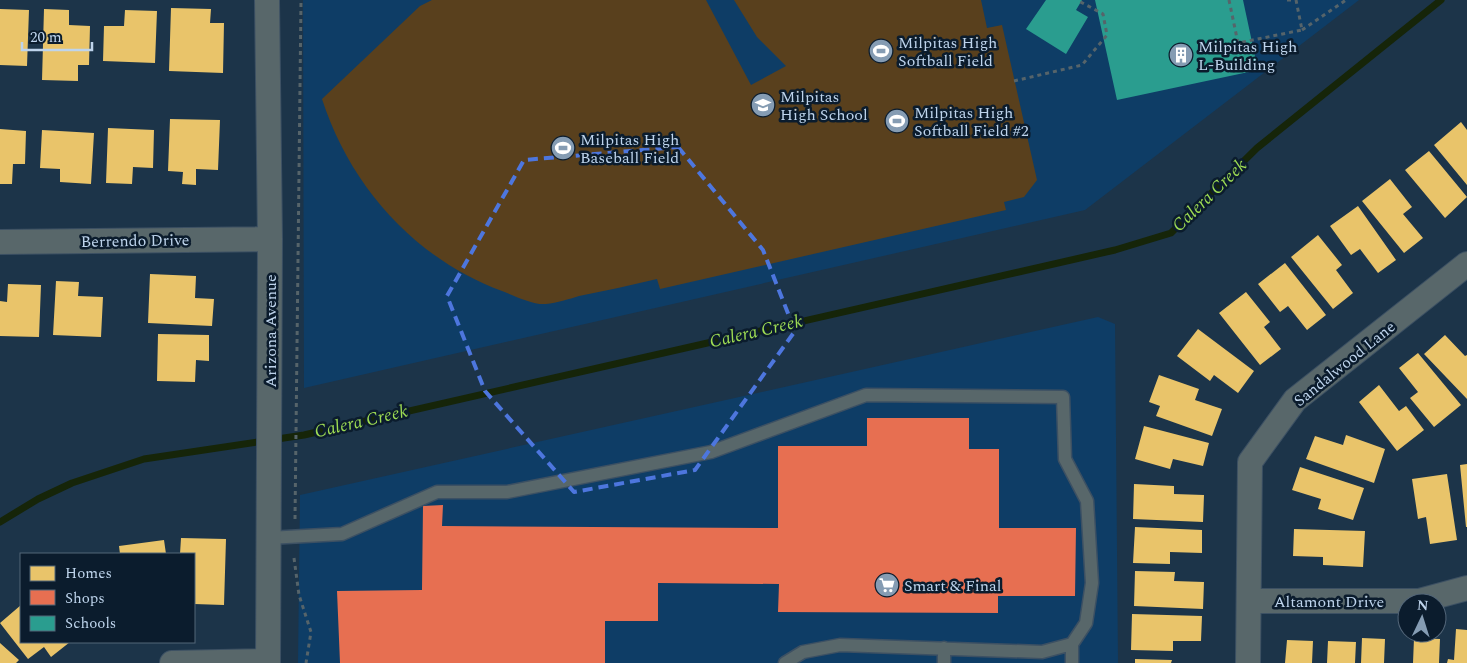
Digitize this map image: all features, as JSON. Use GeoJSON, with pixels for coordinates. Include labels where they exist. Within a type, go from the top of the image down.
{"type":"FeatureCollection","features":[{"type":"Feature","properties":{"kind":"street","name":"Arizona Avenue"},"geometry":{"type":"LineString","coordinates":[[267,0],[270,239],[268,662]]}},
{"type":"Feature","properties":{"kind":"street","name":"Berrendo Drive"},"geometry":{"type":"LineString","coordinates":[[0,242],[270,239]]}},
{"type":"Feature","properties":{"kind":"street","name":"Sandalwood Lane"},"geometry":{"type":"LineString","coordinates":[[1248,663],[1250,462],[1295,400],[1467,264]]}},
{"type":"Feature","properties":{"kind":"street","name":"Altamont Drive"},"geometry":{"type":"LineString","coordinates":[[1249,601],[1419,601],[1467,588]]}},
{"type":"Feature","properties":{"kind":"street"},"geometry":{"type":"LineString","coordinates":[[172,663],[268,662]]}},
{"type":"Feature","properties":{"kind":"lane"},"geometry":{"type":"LineString","coordinates":[[268,538],[342,534],[437,492],[508,492],[711,452],[866,395],[1063,398],[1065,459],[1087,500],[1092,583],[1086,623],[1072,644],[1072,663]]}},
{"type":"Feature","properties":{"kind":"lane"},"geometry":{"type":"LineString","coordinates":[[786,663],[804,652],[840,645],[1042,652],[1072,644]]}},
{"type":"Feature","properties":{"kind":"lane"},"geometry":{"type":"LineString","coordinates":[[944,648],[944,663]]}},
{"type":"Feature","properties":{"kind":"path"},"geometry":{"type":"LineString","coordinates":[[301,0],[294,559],[299,595],[311,632],[306,663]]}},
{"type":"Feature","properties":{"kind":"path"},"geometry":{"type":"LineString","coordinates":[[1014,81],[1082,65],[1108,35],[1103,14],[1077,0]]}},
{"type":"Feature","properties":{"kind":"path"},"geometry":{"type":"LineString","coordinates":[[1229,0],[1238,42],[1302,30],[1346,0]]}},
{"type":"Feature","properties":{"kind":"path"},"geometry":{"type":"LineString","coordinates":[[1287,0],[1296,0],[1302,30]]}},
{"type":"Feature","properties":{"kind":"highlighted area"},"geometry":{"type":"Polygon","coordinates":[[[678,147],[763,250],[795,331],[695,470],[574,492],[485,391],[447,296],[524,160],[678,147]]]}},
{"type":"Feature","properties":{"kind":"shaded area","name":"Milpitas High School"},"geometry":{"type":"Polygon","coordinates":[[[303,0],[1359,0],[1085,210],[304,388],[303,0]]]}},
{"type":"Feature","properties":{"kind":"shaded area","name":"Milpitas High Baseball Field"},"geometry":{"type":"Polygon","coordinates":[[[432,0],[706,0],[751,85],[786,66],[757,37],[734,0],[981,0],[987,28],[1002,25],[1037,180],[1024,197],[1004,202],[1006,210],[660,289],[657,279],[554,303],[541,304],[530,302],[470,277],[441,260],[414,239],[390,216],[368,190],[350,161],[334,131],[322,99],[420,6],[432,0]]]}},
{"type":"Feature","properties":{"kind":"shaded area"},"geometry":{"type":"Polygon","coordinates":[[[1098,317],[1115,324],[1118,663],[298,663],[300,495],[1098,317]]]}},
{"type":"Feature","properties":{"kind":"building: Homes"},"geometry":{"type":"Polygon","coordinates":[[[171,8],[211,9],[210,23],[224,23],[223,73],[169,71],[171,8]]]}},
{"type":"Feature","properties":{"kind":"building: Homes"},"geometry":{"type":"Polygon","coordinates":[[[0,9],[29,10],[27,66],[0,65],[0,9]]]}},
{"type":"Feature","properties":{"kind":"building: Homes"},"geometry":{"type":"Polygon","coordinates":[[[44,9],[69,10],[69,25],[90,26],[89,65],[78,65],[78,81],[42,80],[44,9]]]}},
{"type":"Feature","properties":{"kind":"building: Homes"},"geometry":{"type":"Polygon","coordinates":[[[125,10],[157,11],[155,63],[103,61],[104,26],[124,26],[125,10]]]}},
{"type":"Feature","properties":{"kind":"building: Homes"},"geometry":{"type":"Polygon","coordinates":[[[170,119],[220,120],[218,170],[196,169],[196,185],[182,184],[183,172],[168,171],[170,119]]]}},
{"type":"Feature","properties":{"kind":"building: Homes"},"geometry":{"type":"Polygon","coordinates":[[[1461,122],[1467,130],[1467,185],[1434,145],[1461,122]]]}},
{"type":"Feature","properties":{"kind":"building: Homes"},"geometry":{"type":"Polygon","coordinates":[[[108,128],[154,130],[153,168],[133,167],[132,184],[106,183],[108,128]]]}},
{"type":"Feature","properties":{"kind":"building: Homes"},"geometry":{"type":"Polygon","coordinates":[[[0,129],[26,131],[25,164],[13,164],[12,184],[0,184],[0,129]]]}},
{"type":"Feature","properties":{"kind":"building: Homes"},"geometry":{"type":"Polygon","coordinates":[[[42,130],[94,133],[91,184],[60,182],[60,169],[40,168],[42,130]]]}},
{"type":"Feature","properties":{"kind":"building: Homes"},"geometry":{"type":"Polygon","coordinates":[[[1429,151],[1467,197],[1445,218],[1405,170],[1429,151]]]}},
{"type":"Feature","properties":{"kind":"building: Homes"},"geometry":{"type":"Polygon","coordinates":[[[1390,179],[1412,207],[1403,214],[1423,238],[1404,253],[1362,201],[1390,179]]]}},
{"type":"Feature","properties":{"kind":"building: Homes"},"geometry":{"type":"Polygon","coordinates":[[[1358,206],[1396,260],[1378,273],[1360,249],[1351,255],[1330,226],[1358,206]]]}},
{"type":"Feature","properties":{"kind":"building: Homes"},"geometry":{"type":"Polygon","coordinates":[[[1318,235],[1342,265],[1336,270],[1353,293],[1333,309],[1291,257],[1318,235]]]}},
{"type":"Feature","properties":{"kind":"building: Homes"},"geometry":{"type":"Polygon","coordinates":[[[1285,263],[1326,315],[1307,330],[1288,306],[1280,312],[1258,284],[1285,263]]]}},
{"type":"Feature","properties":{"kind":"building: Homes"},"geometry":{"type":"Polygon","coordinates":[[[150,274],[196,276],[195,298],[214,299],[212,326],[148,323],[150,274]]]}},
{"type":"Feature","properties":{"kind":"building: Homes"},"geometry":{"type":"Polygon","coordinates":[[[56,281],[79,282],[78,296],[103,297],[101,337],[53,335],[56,281]]]}},
{"type":"Feature","properties":{"kind":"building: Homes"},"geometry":{"type":"Polygon","coordinates":[[[8,284],[41,285],[39,337],[0,336],[0,301],[7,302],[8,284]]]}},
{"type":"Feature","properties":{"kind":"building: Homes"},"geometry":{"type":"Polygon","coordinates":[[[1246,292],[1270,322],[1264,327],[1281,349],[1260,365],[1219,313],[1246,292]]]}},
{"type":"Feature","properties":{"kind":"building: Homes"},"geometry":{"type":"Polygon","coordinates":[[[1198,329],[1254,371],[1238,393],[1214,375],[1210,381],[1177,356],[1198,329]]]}},
{"type":"Feature","properties":{"kind":"building: Homes"},"geometry":{"type":"Polygon","coordinates":[[[158,334],[209,335],[209,361],[196,360],[195,382],[157,381],[158,334]]]}},
{"type":"Feature","properties":{"kind":"building: Homes"},"geometry":{"type":"Polygon","coordinates":[[[1445,335],[1465,356],[1467,355],[1467,399],[1424,354],[1445,335]]]}},
{"type":"Feature","properties":{"kind":"building: Homes"},"geometry":{"type":"Polygon","coordinates":[[[1418,353],[1461,405],[1434,427],[1410,398],[1418,392],[1399,368],[1418,353]]]}},
{"type":"Feature","properties":{"kind":"building: Homes"},"geometry":{"type":"Polygon","coordinates":[[[1159,375],[1199,389],[1195,400],[1222,409],[1212,436],[1156,416],[1160,406],[1149,402],[1159,375]]]}},
{"type":"Feature","properties":{"kind":"building: Homes"},"geometry":{"type":"Polygon","coordinates":[[[1379,385],[1399,411],[1406,406],[1424,430],[1397,451],[1359,402],[1379,385]]]}},
{"type":"Feature","properties":{"kind":"building: Homes"},"geometry":{"type":"Polygon","coordinates":[[[1144,426],[1209,443],[1203,466],[1173,459],[1170,469],[1135,459],[1144,426]]]}},
{"type":"Feature","properties":{"kind":"building: Homes"},"geometry":{"type":"Polygon","coordinates":[[[1346,435],[1385,449],[1374,483],[1306,459],[1315,436],[1343,445],[1346,435]]]}},
{"type":"Feature","properties":{"kind":"building: Homes"},"geometry":{"type":"Polygon","coordinates":[[[1467,464],[1467,527],[1466,527],[1460,465],[1467,464]]]}},
{"type":"Feature","properties":{"kind":"building: Homes"},"geometry":{"type":"Polygon","coordinates":[[[1300,467],[1364,488],[1353,520],[1318,509],[1321,499],[1292,490],[1300,467]]]}},
{"type":"Feature","properties":{"kind":"building: Homes"},"geometry":{"type":"Polygon","coordinates":[[[1447,474],[1457,540],[1430,544],[1426,517],[1418,519],[1412,479],[1447,474]]]}},
{"type":"Feature","properties":{"kind":"building: Homes"},"geometry":{"type":"Polygon","coordinates":[[[1134,484],[1174,486],[1174,494],[1204,495],[1203,522],[1133,519],[1134,484]]]}},
{"type":"Feature","properties":{"kind":"building: Homes"},"geometry":{"type":"Polygon","coordinates":[[[1135,527],[1202,530],[1202,553],[1170,552],[1170,564],[1133,563],[1135,527]]]}},
{"type":"Feature","properties":{"kind":"building: Homes"},"geometry":{"type":"Polygon","coordinates":[[[1294,529],[1365,531],[1363,567],[1323,565],[1323,557],[1293,556],[1294,529]]]}},
{"type":"Feature","properties":{"kind":"building: Homes"},"geometry":{"type":"Polygon","coordinates":[[[181,538],[226,539],[224,605],[195,604],[195,553],[180,553],[181,538]]]}},
{"type":"Feature","properties":{"kind":"building: Homes"},"geometry":{"type":"Polygon","coordinates":[[[164,540],[166,553],[120,553],[119,546],[164,540]]]}},
{"type":"Feature","properties":{"kind":"building: Homes"},"geometry":{"type":"Polygon","coordinates":[[[1135,571],[1175,572],[1174,581],[1204,582],[1203,609],[1134,606],[1135,571]]]}},
{"type":"Feature","properties":{"kind":"building: Homes"},"geometry":{"type":"Polygon","coordinates":[[[20,606],[20,643],[69,643],[51,657],[44,647],[28,659],[0,623],[20,606]]]}},
{"type":"Feature","properties":{"kind":"building: Homes"},"geometry":{"type":"Polygon","coordinates":[[[1132,614],[1202,616],[1201,641],[1173,641],[1173,651],[1131,650],[1132,614]]]}},
{"type":"Feature","properties":{"kind":"building: Homes"},"geometry":{"type":"Polygon","coordinates":[[[1456,629],[1467,630],[1467,663],[1447,663],[1448,659],[1454,660],[1456,629]]]}},
{"type":"Feature","properties":{"kind":"building: Homes"},"geometry":{"type":"Polygon","coordinates":[[[1362,638],[1385,639],[1384,663],[1361,663],[1362,638]]]}},
{"type":"Feature","properties":{"kind":"building: Homes"},"geometry":{"type":"Polygon","coordinates":[[[1287,640],[1313,641],[1312,663],[1285,663],[1287,640]]]}},
{"type":"Feature","properties":{"kind":"building: Homes"},"geometry":{"type":"Polygon","coordinates":[[[1328,641],[1356,642],[1355,663],[1327,663],[1328,641]]]}},
{"type":"Feature","properties":{"kind":"building: Homes"},"geometry":{"type":"Polygon","coordinates":[[[0,643],[19,660],[16,663],[0,663],[0,643]]]}},
{"type":"Feature","properties":{"kind":"building: Homes"},"geometry":{"type":"Polygon","coordinates":[[[1414,643],[1440,643],[1439,663],[1413,663],[1414,643]]]}},
{"type":"Feature","properties":{"kind":"building: Homes"},"geometry":{"type":"Polygon","coordinates":[[[1135,659],[1172,660],[1171,663],[1135,663],[1135,659]]]}},
{"type":"Feature","properties":{"kind":"building: Shops"},"geometry":{"type":"Polygon","coordinates":[[[867,418],[969,418],[969,449],[999,449],[999,528],[1076,528],[1075,596],[998,596],[998,613],[778,612],[779,584],[658,583],[658,621],[605,621],[605,663],[340,663],[337,591],[422,590],[423,506],[443,505],[442,526],[778,528],[778,446],[867,446],[867,418]]]}},
{"type":"Feature","properties":{"kind":"building: Schools"},"geometry":{"type":"Polygon","coordinates":[[[1046,0],[1082,0],[1076,10],[1088,17],[1066,54],[1026,29],[1046,0]]]}},
{"type":"Feature","properties":{"kind":"building: Schools","name":"Milpitas High L-Building"},"geometry":{"type":"Polygon","coordinates":[[[1095,0],[1243,0],[1258,70],[1117,100],[1095,0]]]}},
{"type":"Feature","properties":{"kind":"waterway","name":"Calera Creek"},"geometry":{"type":"LineString","coordinates":[[0,522],[38,499],[72,483],[144,459],[304,435],[1115,250],[1171,233],[1257,148],[1441,0]]}},
{"type":"Feature","properties":{"kind":"place","name":"Milpitas High Softball Field"},"geometry":{"type":"Point","coordinates":[881,51]}},
{"type":"Feature","properties":{"kind":"place","name":"Milpitas High L-Building"},"geometry":{"type":"Point","coordinates":[1181,55]}},
{"type":"Feature","properties":{"kind":"place","name":"Milpitas High School"},"geometry":{"type":"Point","coordinates":[763,105]}},
{"type":"Feature","properties":{"kind":"place","name":"Milpitas High Softball Field #2"},"geometry":{"type":"Point","coordinates":[897,121]}},
{"type":"Feature","properties":{"kind":"place","name":"Milpitas High Baseball Field"},"geometry":{"type":"Point","coordinates":[563,148]}},
{"type":"Feature","properties":{"kind":"place","name":"Smart & Final"},"geometry":{"type":"Point","coordinates":[887,585]}}]}
